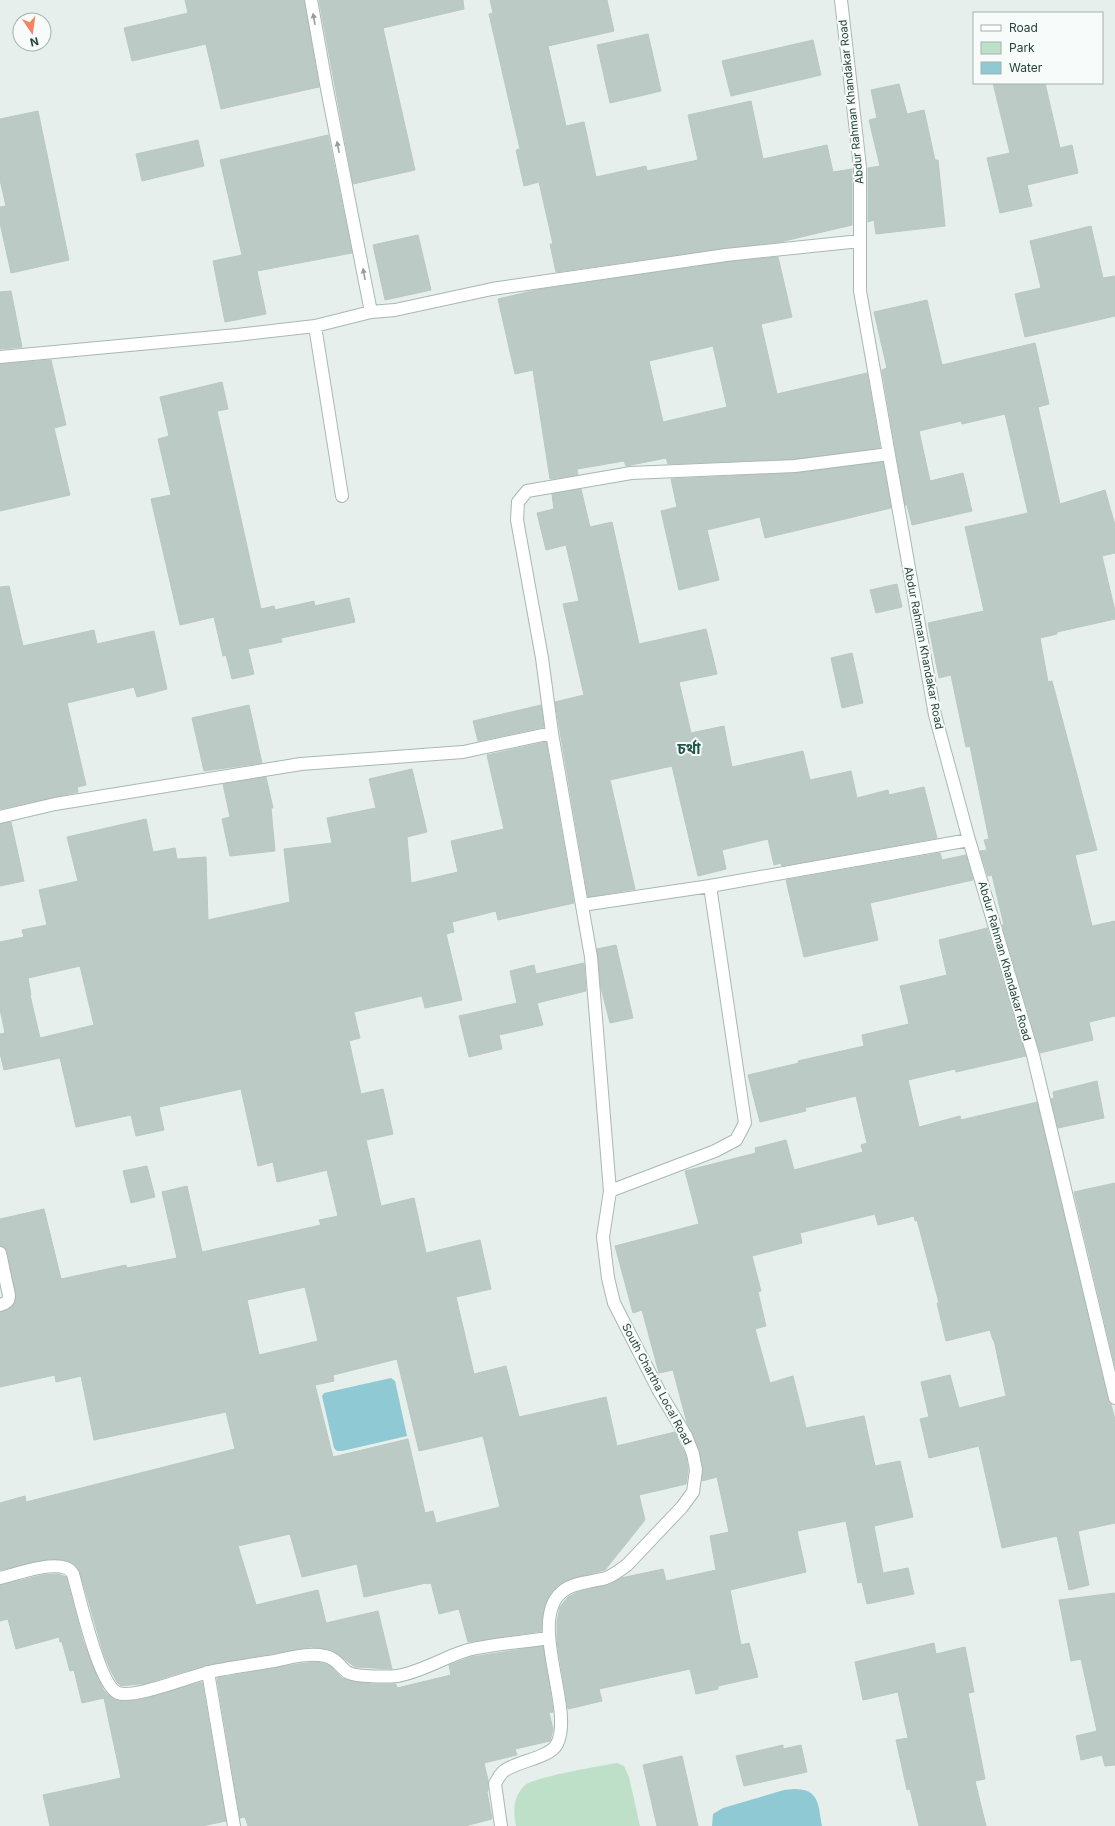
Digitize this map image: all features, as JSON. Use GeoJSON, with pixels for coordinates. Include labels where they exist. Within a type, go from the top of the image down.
{"type":"FeatureCollection","features":[{"type":"Feature","properties":{"kind":"street"},"geometry":{"type":"LineString","coordinates":[[311,0],[371,312]]}},
{"type":"Feature","properties":{"kind":"street","name":"Abdur Rahman Khandakar Road"},"geometry":{"type":"LineString","coordinates":[[841,0],[860,167],[860,291],[935,715],[969,840],[1033,1055],[1115,1398]]}},
{"type":"Feature","properties":{"kind":"street"},"geometry":{"type":"LineString","coordinates":[[0,357],[237,335],[315,326],[371,312],[395,310],[492,289],[726,255],[860,241]]}},
{"type":"Feature","properties":{"kind":"street"},"geometry":{"type":"LineString","coordinates":[[315,326],[342,496]]}},
{"type":"Feature","properties":{"kind":"street","name":"South Chartha Local Road"},"geometry":{"type":"LineString","coordinates":[[501,1826],[495,1784],[503,1772],[522,1762],[552,1751],[557,1743],[562,1728],[549,1638],[551,1606],[562,1591],[572,1586],[606,1578],[618,1573],[627,1565],[682,1507],[693,1492],[696,1470],[693,1454],[686,1436],[659,1391],[614,1303],[605,1260],[603,1238],[610,1191],[591,958],[552,732],[542,658],[517,520],[518,502],[527,491],[631,473],[795,466],[889,454]]}},
{"type":"Feature","properties":{"kind":"street"},"geometry":{"type":"LineString","coordinates":[[0,817],[55,804],[301,764],[463,752],[552,732]]}},
{"type":"Feature","properties":{"kind":"street"},"geometry":{"type":"LineString","coordinates":[[582,905],[710,886],[969,840]]}},
{"type":"Feature","properties":{"kind":"street"},"geometry":{"type":"LineString","coordinates":[[610,1191],[715,1151],[736,1140],[745,1123],[710,886]]}},
{"type":"Feature","properties":{"kind":"street"},"geometry":{"type":"LineString","coordinates":[[0,1253],[9,1295],[9,1300],[0,1305]]}},
{"type":"Feature","properties":{"kind":"street"},"geometry":{"type":"LineString","coordinates":[[0,1578],[41,1568],[59,1566],[68,1568],[73,1574],[89,1634],[106,1680],[111,1688],[119,1693],[130,1694],[179,1682],[208,1672],[295,1657],[318,1655],[326,1656],[340,1663],[349,1673],[370,1676],[398,1676],[436,1664],[468,1650],[549,1638]]}},
{"type":"Feature","properties":{"kind":"street"},"geometry":{"type":"LineString","coordinates":[[208,1672],[234,1826]]}},
{"type":"Feature","properties":{"kind":"green space"},"geometry":{"type":"Polygon","coordinates":[[[617,1763],[624,1766],[629,1777],[640,1826],[516,1826],[514,1815],[516,1800],[524,1786],[540,1779],[617,1763]]]}},
{"type":"Feature","properties":{"kind":"water"},"geometry":{"type":"Polygon","coordinates":[[[391,1378],[395,1381],[407,1436],[337,1451],[334,1448],[322,1396],[324,1393],[391,1378]]]}},
{"type":"Feature","properties":{"kind":"water"},"geometry":{"type":"Polygon","coordinates":[[[784,1790],[803,1790],[813,1795],[818,1805],[822,1826],[712,1826],[713,1814],[723,1808],[784,1790]]]}},
{"type":"Feature","properties":{"kind":"building"},"geometry":{"type":"Polygon","coordinates":[[[185,0],[304,0],[319,87],[221,109],[206,44],[132,61],[124,28],[188,13],[185,0]]]}},
{"type":"Feature","properties":{"kind":"building"},"geometry":{"type":"Polygon","coordinates":[[[319,0],[463,0],[464,9],[383,28],[415,170],[353,184],[319,0]]]}},
{"type":"Feature","properties":{"kind":"building"},"geometry":{"type":"Polygon","coordinates":[[[490,0],[607,0],[614,31],[548,46],[566,126],[584,122],[596,177],[646,166],[647,171],[698,160],[688,115],[751,101],[763,159],[827,145],[833,172],[852,169],[852,225],[780,242],[725,248],[556,272],[550,244],[553,244],[539,182],[524,186],[516,150],[520,149],[489,14],[493,13],[490,0]]]}},
{"type":"Feature","properties":{"kind":"building"},"geometry":{"type":"Polygon","coordinates":[[[648,34],[661,91],[610,103],[597,45],[648,34]]]}},
{"type":"Feature","properties":{"kind":"building"},"geometry":{"type":"Polygon","coordinates":[[[813,40],[821,75],[731,96],[722,61],[813,40]]]}},
{"type":"Feature","properties":{"kind":"building"},"geometry":{"type":"Polygon","coordinates":[[[899,84],[907,114],[924,110],[935,160],[938,160],[945,226],[876,234],[874,220],[868,222],[868,168],[880,166],[869,120],[877,118],[871,90],[899,84]]]}},
{"type":"Feature","properties":{"kind":"building"},"geometry":{"type":"Polygon","coordinates":[[[993,84],[1045,84],[1060,148],[1072,145],[1078,173],[1027,185],[1032,206],[1000,213],[987,158],[1010,153],[993,84]]]}},
{"type":"Feature","properties":{"kind":"building"},"geometry":{"type":"Polygon","coordinates":[[[38,111],[69,260],[11,273],[0,223],[0,207],[6,206],[0,180],[0,119],[38,111]]]}},
{"type":"Feature","properties":{"kind":"building"},"geometry":{"type":"Polygon","coordinates":[[[328,135],[352,253],[257,271],[266,314],[225,322],[213,261],[242,255],[220,160],[328,135]]]}},
{"type":"Feature","properties":{"kind":"building"},"geometry":{"type":"Polygon","coordinates":[[[198,140],[204,166],[142,181],[136,154],[198,140]]]}},
{"type":"Feature","properties":{"kind":"building"},"geometry":{"type":"Polygon","coordinates":[[[1091,226],[1103,278],[1115,276],[1115,316],[1025,337],[1015,294],[1041,288],[1030,241],[1091,226]]]}},
{"type":"Feature","properties":{"kind":"building"},"geometry":{"type":"Polygon","coordinates":[[[418,235],[431,290],[385,300],[373,245],[418,235]]]}},
{"type":"Feature","properties":{"kind":"building"},"geometry":{"type":"Polygon","coordinates":[[[778,257],[792,317],[761,324],[777,394],[867,373],[880,448],[794,459],[668,464],[666,458],[626,466],[624,461],[577,469],[578,475],[550,479],[533,370],[515,374],[498,299],[536,290],[727,262],[778,257]],[[713,346],[649,361],[663,422],[727,407],[713,346]]]}},
{"type":"Feature","properties":{"kind":"building"},"geometry":{"type":"Polygon","coordinates":[[[11,291],[22,347],[0,349],[0,292],[11,291]]]}},
{"type":"Feature","properties":{"kind":"building"},"geometry":{"type":"Polygon","coordinates":[[[927,300],[942,365],[1035,343],[1049,404],[1038,407],[1060,504],[1105,490],[1115,525],[1115,553],[1102,556],[1115,611],[1115,619],[1057,632],[1057,634],[1040,638],[1048,682],[1052,681],[1097,850],[1075,855],[1092,926],[1115,921],[1115,1016],[1089,1022],[1093,1040],[1040,1053],[1002,925],[1004,925],[992,875],[988,876],[980,851],[987,850],[984,840],[989,839],[970,746],[966,747],[951,675],[939,678],[928,623],[984,611],[965,527],[1028,513],[1005,414],[962,424],[961,421],[919,431],[930,481],[963,473],[972,511],[912,525],[907,505],[905,505],[882,370],[887,368],[874,312],[927,300]]]}},
{"type":"Feature","properties":{"kind":"building"},"geometry":{"type":"Polygon","coordinates":[[[51,360],[66,425],[54,428],[70,495],[0,511],[0,364],[51,360]]]}},
{"type":"Feature","properties":{"kind":"building"},"geometry":{"type":"Polygon","coordinates":[[[222,382],[228,409],[217,411],[261,609],[274,606],[275,610],[314,601],[315,606],[349,598],[355,622],[281,638],[282,642],[248,649],[254,674],[232,679],[226,655],[223,656],[214,617],[180,625],[151,499],[171,495],[158,439],[169,436],[160,397],[222,382]]]}},
{"type":"Feature","properties":{"kind":"building"},"geometry":{"type":"Polygon","coordinates":[[[883,462],[891,508],[765,538],[760,517],[707,530],[719,580],[679,590],[661,511],[677,507],[671,479],[795,473],[883,462]]]}},
{"type":"Feature","properties":{"kind":"building"},"geometry":{"type":"Polygon","coordinates":[[[581,489],[590,527],[612,522],[639,644],[706,629],[717,674],[679,682],[691,733],[724,726],[732,767],[803,751],[810,780],[851,771],[857,798],[888,790],[889,795],[924,787],[937,838],[782,866],[781,863],[774,865],[768,839],[722,850],[726,869],[698,876],[672,766],[610,780],[635,889],[588,897],[555,702],[584,695],[563,604],[579,601],[566,545],[546,550],[537,513],[554,509],[552,494],[581,489]]]}},
{"type":"Feature","properties":{"kind":"building"},"geometry":{"type":"Polygon","coordinates":[[[897,584],[902,607],[876,613],[870,590],[897,584]]]}},
{"type":"Feature","properties":{"kind":"building"},"geometry":{"type":"Polygon","coordinates":[[[9,586],[23,646],[94,630],[97,644],[154,631],[167,689],[137,697],[134,687],[67,703],[86,785],[77,787],[78,792],[0,809],[0,587],[9,586]]]}},
{"type":"Feature","properties":{"kind":"building"},"geometry":{"type":"Polygon","coordinates":[[[852,653],[863,703],[842,708],[831,658],[852,653]]]}},
{"type":"Feature","properties":{"kind":"building"},"geometry":{"type":"Polygon","coordinates":[[[249,705],[262,763],[204,771],[192,718],[249,705]]]}},
{"type":"Feature","properties":{"kind":"building"},"geometry":{"type":"Polygon","coordinates":[[[541,705],[544,727],[478,741],[473,721],[541,705]]]}},
{"type":"Feature","properties":{"kind":"building"},"geometry":{"type":"Polygon","coordinates":[[[546,742],[574,903],[498,920],[496,911],[452,922],[454,932],[446,934],[462,1000],[425,1008],[422,996],[354,1012],[360,1038],[349,1041],[361,1094],[383,1089],[393,1134],[366,1140],[381,1206],[414,1198],[426,1253],[480,1240],[491,1289],[456,1297],[474,1374],[506,1366],[519,1417],[606,1397],[617,1446],[675,1432],[686,1456],[688,1470],[686,1484],[639,1495],[645,1520],[605,1570],[570,1579],[557,1586],[546,1603],[542,1620],[542,1631],[468,1642],[459,1609],[439,1614],[431,1583],[364,1597],[357,1564],[302,1577],[290,1534],[238,1546],[256,1605],[318,1590],[326,1623],[378,1611],[392,1669],[355,1667],[332,1650],[311,1647],[206,1665],[147,1683],[121,1686],[117,1682],[104,1655],[80,1572],[75,1565],[68,1561],[50,1559],[0,1570],[0,1503],[25,1496],[26,1502],[235,1449],[226,1412],[94,1440],[81,1376],[56,1382],[55,1375],[0,1387],[0,1312],[12,1307],[16,1295],[7,1251],[5,1248],[0,1246],[0,1219],[44,1209],[61,1279],[126,1265],[127,1268],[177,1258],[162,1192],[187,1186],[202,1252],[321,1225],[319,1220],[338,1216],[327,1170],[277,1182],[273,1162],[258,1166],[241,1089],[159,1107],[164,1130],[136,1136],[131,1115],[76,1127],[60,1058],[4,1070],[0,1053],[0,1034],[5,1033],[0,1009],[0,942],[24,937],[22,930],[47,925],[39,890],[78,881],[67,837],[146,819],[153,852],[175,848],[177,859],[206,857],[208,920],[290,902],[284,849],[332,843],[327,818],[376,808],[369,779],[412,769],[427,832],[407,837],[411,883],[458,872],[451,841],[504,829],[487,755],[546,742]],[[80,966],[28,978],[30,995],[40,1038],[94,1025],[80,966]],[[305,1287],[247,1300],[259,1355],[318,1341],[305,1287]],[[397,1359],[333,1375],[334,1381],[315,1385],[333,1457],[408,1439],[425,1513],[433,1511],[436,1523],[500,1507],[483,1436],[419,1451],[397,1359]]]}},
{"type":"Feature","properties":{"kind":"building"},"geometry":{"type":"Polygon","coordinates":[[[266,777],[273,808],[271,808],[275,851],[230,856],[222,819],[230,817],[223,784],[266,777]]]}},
{"type":"Feature","properties":{"kind":"building"},"geometry":{"type":"Polygon","coordinates":[[[11,822],[24,881],[0,886],[0,824],[11,822]]]}},
{"type":"Feature","properties":{"kind":"building"},"geometry":{"type":"Polygon","coordinates":[[[940,853],[942,860],[966,855],[973,880],[870,903],[878,940],[804,957],[786,880],[940,853]]]}},
{"type":"Feature","properties":{"kind":"building"},"geometry":{"type":"Polygon","coordinates":[[[987,928],[1026,1056],[956,1072],[955,1069],[908,1080],[919,1127],[960,1116],[961,1120],[1037,1102],[1108,1400],[1111,1404],[1115,1420],[1115,1523],[1078,1531],[1089,1585],[1069,1590],[1057,1536],[1002,1548],[979,1446],[929,1458],[920,1419],[929,1417],[921,1382],[950,1375],[959,1408],[1006,1396],[994,1340],[990,1330],[946,1341],[937,1303],[939,1303],[917,1220],[915,1221],[914,1216],[878,1225],[875,1214],[800,1233],[802,1243],[752,1256],[761,1291],[758,1292],[766,1326],[755,1329],[770,1383],[793,1376],[806,1428],[864,1416],[875,1466],[900,1461],[913,1517],[874,1526],[883,1573],[908,1568],[914,1594],[867,1604],[862,1582],[858,1583],[846,1521],[797,1531],[806,1572],[730,1590],[741,1645],[749,1643],[758,1677],[718,1686],[718,1689],[696,1694],[690,1669],[599,1689],[602,1701],[568,1709],[557,1642],[557,1622],[560,1607],[568,1597],[580,1591],[609,1585],[621,1578],[663,1569],[666,1581],[716,1570],[710,1536],[729,1532],[717,1477],[702,1481],[703,1469],[700,1452],[687,1423],[673,1370],[659,1373],[642,1310],[633,1313],[615,1246],[699,1224],[685,1171],[756,1153],[755,1148],[786,1140],[794,1170],[863,1152],[861,1145],[867,1143],[856,1096],[805,1108],[806,1111],[760,1122],[748,1075],[799,1063],[798,1061],[864,1046],[862,1035],[909,1024],[900,986],[947,975],[939,940],[987,928]]]}},
{"type":"Feature","properties":{"kind":"building"},"geometry":{"type":"Polygon","coordinates":[[[616,945],[633,1018],[610,1023],[601,988],[597,949],[616,945]]]}},
{"type":"Feature","properties":{"kind":"building"},"geometry":{"type":"Polygon","coordinates":[[[584,963],[586,991],[537,1003],[543,1025],[499,1035],[502,1049],[469,1057],[459,1016],[517,1003],[510,971],[534,965],[536,974],[584,963]]]}},
{"type":"Feature","properties":{"kind":"building"},"geometry":{"type":"Polygon","coordinates":[[[1097,1081],[1104,1118],[1058,1128],[1051,1099],[1054,1098],[1053,1092],[1097,1081]]]}},
{"type":"Feature","properties":{"kind":"building"},"geometry":{"type":"Polygon","coordinates":[[[147,1166],[155,1197],[131,1203],[123,1171],[147,1166]]]}},
{"type":"Feature","properties":{"kind":"building"},"geometry":{"type":"Polygon","coordinates":[[[1115,1183],[1115,1366],[1074,1192],[1115,1183]]]}},
{"type":"Feature","properties":{"kind":"building"},"geometry":{"type":"Polygon","coordinates":[[[58,1574],[66,1577],[83,1641],[104,1691],[113,1699],[125,1701],[138,1700],[202,1682],[226,1821],[202,1826],[50,1826],[43,1795],[121,1778],[104,1698],[82,1703],[74,1670],[70,1671],[62,1642],[60,1642],[59,1637],[16,1649],[8,1619],[0,1621],[0,1585],[43,1575],[58,1574]]]}},
{"type":"Feature","properties":{"kind":"building"},"geometry":{"type":"Polygon","coordinates":[[[1115,1593],[1115,1765],[1105,1766],[1102,1755],[1081,1760],[1076,1736],[1097,1731],[1081,1659],[1071,1661],[1059,1600],[1115,1593]]]}},
{"type":"Feature","properties":{"kind":"building"},"geometry":{"type":"Polygon","coordinates":[[[934,1643],[936,1654],[965,1647],[974,1692],[968,1693],[985,1779],[975,1781],[986,1826],[919,1826],[910,1789],[907,1790],[896,1740],[908,1738],[898,1692],[863,1700],[855,1662],[934,1643]]]}},
{"type":"Feature","properties":{"kind":"building"},"geometry":{"type":"Polygon","coordinates":[[[543,1646],[553,1710],[553,1712],[549,1713],[553,1729],[550,1741],[515,1749],[517,1755],[484,1763],[488,1780],[487,1792],[492,1819],[465,1826],[248,1826],[245,1817],[240,1818],[217,1678],[317,1662],[329,1665],[342,1678],[351,1681],[372,1684],[396,1684],[397,1688],[451,1675],[449,1665],[471,1657],[543,1646]]]}},
{"type":"Feature","properties":{"kind":"building"},"geometry":{"type":"Polygon","coordinates":[[[783,1745],[783,1749],[801,1745],[807,1772],[744,1786],[736,1756],[783,1745]]]}},
{"type":"Feature","properties":{"kind":"building"},"geometry":{"type":"Polygon","coordinates":[[[682,1756],[698,1826],[657,1826],[643,1765],[682,1756]]]}},
{"type":"Feature","properties":{"kind":"district","name":"চর্থা"},"geometry":{"type":"Point","coordinates":[689,749]}}]}
